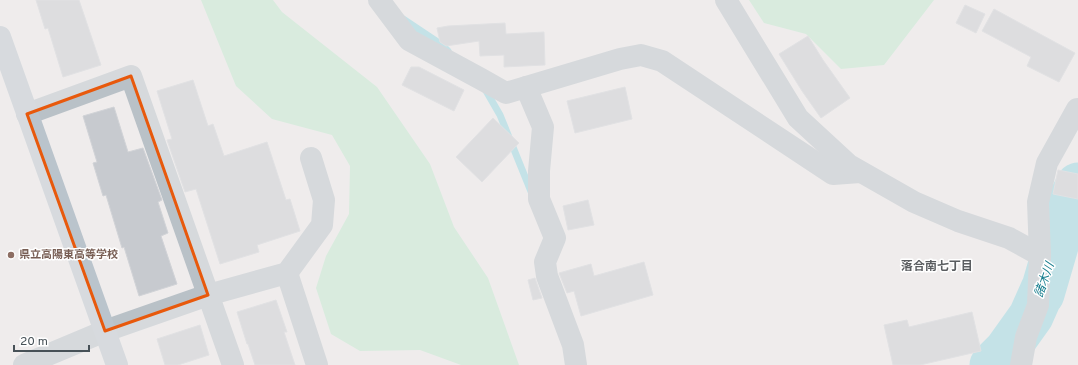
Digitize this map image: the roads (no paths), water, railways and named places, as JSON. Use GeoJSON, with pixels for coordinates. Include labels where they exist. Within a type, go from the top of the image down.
{"type":"FeatureCollection","features":[{"type":"Feature","properties":{"kind":"street"},"geometry":{"type":"LineString","coordinates":[[380,0],[409,40],[506,93],[620,59],[641,55],[662,61],[833,174],[860,172]]}},
{"type":"Feature","properties":{"kind":"street"},"geometry":{"type":"LineString","coordinates":[[726,0],[798,118],[849,165],[914,202],[958,221],[1009,238],[1040,255]]}},
{"type":"Feature","properties":{"kind":"street"},"geometry":{"type":"LineString","coordinates":[[0,37],[117,365]]}},
{"type":"Feature","properties":{"kind":"street"},"geometry":{"type":"LineString","coordinates":[[27,114],[131,76],[233,365]]}},
{"type":"Feature","properties":{"kind":"street"},"geometry":{"type":"LineString","coordinates":[[526,87],[543,128],[539,199],[555,238],[545,262],[547,276],[573,345],[576,365]]}},
{"type":"Feature","properties":{"kind":"street"},"geometry":{"type":"LineString","coordinates":[[1021,365],[1026,337],[1038,305],[1040,255],[1038,202],[1047,163],[1077,109]]}},
{"type":"Feature","properties":{"kind":"street"},"geometry":{"type":"LineString","coordinates":[[24,365],[105,331],[208,295],[287,273],[322,225],[324,200],[311,158]]}},
{"type":"Feature","properties":{"kind":"street"},"geometry":{"type":"LineString","coordinates":[[287,273],[316,365]]}},
{"type":"Feature","properties":{"kind":"waterway"},"geometry":{"type":"LineString","coordinates":[[403,19],[442,45],[448,51]]}},
{"type":"Feature","properties":{"kind":"waterway"},"geometry":{"type":"LineString","coordinates":[[485,89],[500,115],[532,194]]}},
{"type":"Feature","properties":{"kind":"waterway","name":"諸木川"},"geometry":{"type":"LineString","coordinates":[[992,365],[1006,351],[1031,316],[1043,289],[1042,294],[1068,205],[1078,185]]}},
{"type":"Feature","properties":{"kind":"place","name":"県立高陽東高等学校"},"geometry":{"type":"Point","coordinates":[11,255]}},
{"type":"Feature","properties":{"kind":"district","name":"落合南七丁目"},"geometry":{"type":"Point","coordinates":[937,267]}}]}
